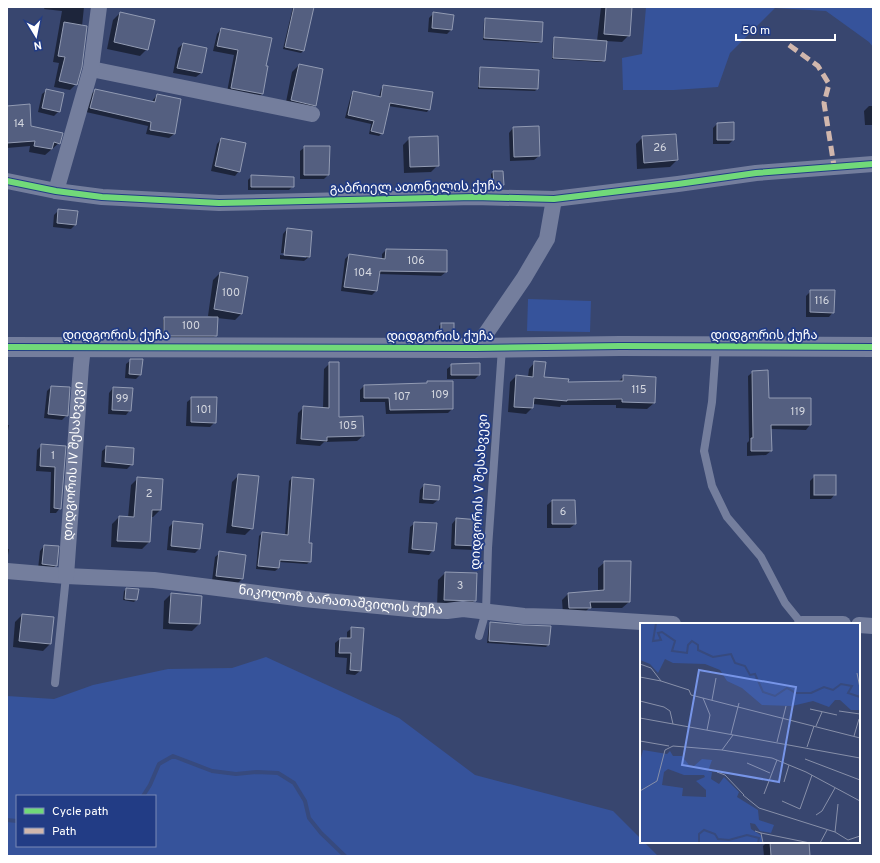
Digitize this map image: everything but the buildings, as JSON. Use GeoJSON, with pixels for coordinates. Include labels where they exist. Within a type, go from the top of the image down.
{"type":"FeatureCollection","features":[{"type":"Feature","properties":{"kind":"street"},"geometry":{"type":"LineString","coordinates":[[56,191],[91,69],[98,7]]}},
{"type":"Feature","properties":{"kind":"street"},"geometry":{"type":"LineString","coordinates":[[91,69],[312,114]]}},
{"type":"Feature","properties":{"kind":"street","name":"გაბრიელ ათონელის ქუჩა"},"geometry":{"type":"LineString","coordinates":[[7,181],[56,191],[102,197],[219,203],[474,197],[554,199],[756,173],[873,164]]}},
{"type":"Feature","properties":{"kind":"street"},"geometry":{"type":"LineString","coordinates":[[476,348],[524,278],[547,238],[554,199]]}},
{"type":"Feature","properties":{"kind":"street","name":"დიდგორის ქუჩა"},"geometry":{"type":"LineString","coordinates":[[7,347],[873,347]]}},
{"type":"Feature","properties":{"kind":"street","name":"დიდგორის IV შესახვევი"},"geometry":{"type":"LineString","coordinates":[[66,576],[83,347]]}},
{"type":"Feature","properties":{"kind":"street","name":"ნიკოლოზ ბარათაშვილის ქუჩა"},"geometry":{"type":"LineString","coordinates":[[7,571],[66,576],[154,580],[304,599],[420,610],[447,611],[463,609],[524,616],[657,623]]}},
{"type":"Feature","properties":{"kind":"street"},"geometry":{"type":"LineString","coordinates":[[860,625],[873,626]]}},
{"type":"Feature","properties":{"kind":"lane"},"geometry":{"type":"LineString","coordinates":[[716,346],[712,402],[704,451],[712,486],[727,517],[761,558],[785,603],[801,623]]}},
{"type":"Feature","properties":{"kind":"lane","name":"დიდგორის V შესახვევი"},"geometry":{"type":"LineString","coordinates":[[479,636],[486,611],[488,548],[502,348]]}},
{"type":"Feature","properties":{"kind":"lane"},"geometry":{"type":"LineString","coordinates":[[55,683],[66,576]]}},
{"type":"Feature","properties":{"kind":"shaded area"},"geometry":{"type":"Polygon","coordinates":[[[646,7],[873,7],[873,47],[869,42],[826,11],[775,8],[730,53],[718,87],[674,90],[623,90],[622,58],[642,54],[646,7]]]}},
{"type":"Feature","properties":{"kind":"shaded area"},"geometry":{"type":"Polygon","coordinates":[[[528,299],[591,301],[590,332],[527,331],[528,299]]]}},
{"type":"Feature","properties":{"kind":"shaded area"},"geometry":{"type":"Polygon","coordinates":[[[266,657],[399,718],[475,775],[613,811],[640,838],[640,843],[645,843],[658,856],[7,856],[7,696],[54,699],[93,685],[168,669],[232,668],[266,657]]]}},
{"type":"Feature","properties":{"kind":"waterway"},"geometry":{"type":"LineString","coordinates":[[144,795],[150,785],[159,764],[173,756],[212,771],[236,774],[257,772],[278,773],[294,783],[305,801],[309,818],[321,833],[345,856]]}},
{"type":"Feature","properties":{"kind":"waterway"},"geometry":{"type":"LineString","coordinates":[[7,820],[16,821]]}},
{"type":"Feature","properties":{"kind":"marked path"},"geometry":{"type":"LineString","coordinates":[[789,45],[818,66],[829,84],[824,103],[834,166]]}},
{"type":"Feature","properties":{"kind":"cycle path"},"geometry":{"type":"LineString","coordinates":[[7,181],[56,191],[102,197],[219,203],[474,197],[554,199],[756,173],[873,164]]}},
{"type":"Feature","properties":{"kind":"cycle path"},"geometry":{"type":"LineString","coordinates":[[7,347],[873,347]]}}]}
